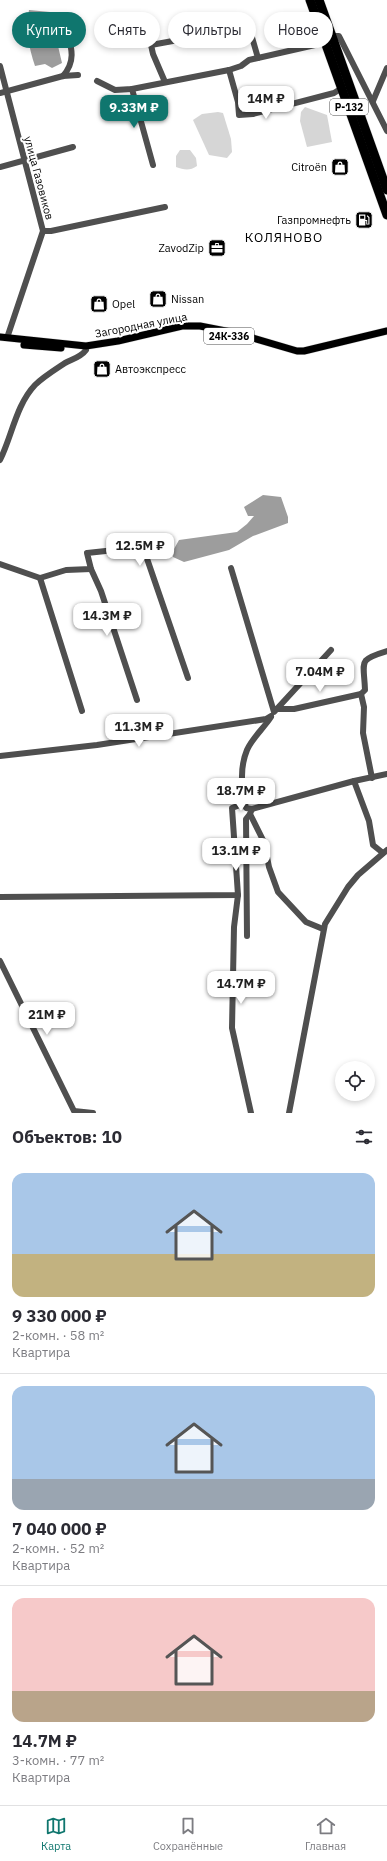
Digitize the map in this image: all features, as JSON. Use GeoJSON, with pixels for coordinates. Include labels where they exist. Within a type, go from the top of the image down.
{"type":"FeatureCollection","features":[{"type":"Feature","properties":{"kind":"highway","name":"Р-132"},"geometry":{"type":"LineString","coordinates":[[310,0],[316,12]]}},
{"type":"Feature","properties":{"kind":"highway","name":"Р-132"},"geometry":{"type":"LineString","coordinates":[[319,0],[322,12]]}},
{"type":"Feature","properties":{"kind":"highway","name":"Р-132"},"geometry":{"type":"LineString","coordinates":[[331,48],[342,88],[387,215]]}},
{"type":"Feature","properties":{"kind":"highway","name":"Р-132"},"geometry":{"type":"LineString","coordinates":[[332,48],[387,190]]}},
{"type":"Feature","properties":{"kind":"main road","name":"Загородная улица"},"geometry":{"type":"LineString","coordinates":[[86,348],[182,326],[217,329],[289,349],[304,351],[387,331]]}},
{"type":"Feature","properties":{"kind":"main road","name":"Загородная улица"},"geometry":{"type":"LineString","coordinates":[[86,348],[119,346],[162,334],[187,330],[218,334],[286,352],[311,355],[387,335]]}},
{"type":"Feature","properties":{"kind":"main road","name":"24К-336"},"geometry":{"type":"LineString","coordinates":[[4,338],[86,348]]}},
{"type":"Feature","properties":{"kind":"main road","name":"24К-336"},"geometry":{"type":"LineString","coordinates":[[0,342],[86,348]]}},
{"type":"Feature","properties":{"kind":"street"},"geometry":{"type":"LineString","coordinates":[[165,82],[153,54],[152,45],[250,27],[258,58]]}},
{"type":"Feature","properties":{"kind":"street"},"geometry":{"type":"LineString","coordinates":[[333,37],[339,36],[387,131]]}},
{"type":"Feature","properties":{"kind":"street"},"geometry":{"type":"LineString","coordinates":[[63,76],[68,70],[73,57],[71,48]]}},
{"type":"Feature","properties":{"kind":"street"},"geometry":{"type":"LineString","coordinates":[[97,81],[115,90],[132,89],[229,70],[258,58],[302,48]]}},
{"type":"Feature","properties":{"kind":"street","name":"улица Газовиков"},"geometry":{"type":"LineString","coordinates":[[0,66],[3,92],[25,160],[43,232],[4,338]]}},
{"type":"Feature","properties":{"kind":"street"},"geometry":{"type":"LineString","coordinates":[[373,101],[387,68]]}},
{"type":"Feature","properties":{"kind":"street"},"geometry":{"type":"LineString","coordinates":[[229,70],[238,102],[239,115],[252,114],[334,92],[342,88]]}},
{"type":"Feature","properties":{"kind":"street"},"geometry":{"type":"LineString","coordinates":[[3,92],[63,76],[78,75]]}},
{"type":"Feature","properties":{"kind":"street"},"geometry":{"type":"LineString","coordinates":[[132,89],[153,165]]}},
{"type":"Feature","properties":{"kind":"street"},"geometry":{"type":"LineString","coordinates":[[0,167],[73,147]]}},
{"type":"Feature","properties":{"kind":"street"},"geometry":{"type":"LineString","coordinates":[[43,232],[165,207]]}},
{"type":"Feature","properties":{"kind":"street"},"geometry":{"type":"LineString","coordinates":[[0,460],[9,442],[18,413],[31,390],[36,384],[65,363],[82,355],[86,348]]}},
{"type":"Feature","properties":{"kind":"street"},"geometry":{"type":"LineString","coordinates":[[137,700],[101,591],[91,569],[87,553],[143,547],[188,678]]}},
{"type":"Feature","properties":{"kind":"street"},"geometry":{"type":"LineString","coordinates":[[0,564],[40,578],[66,570],[91,569]]}},
{"type":"Feature","properties":{"kind":"street"},"geometry":{"type":"LineString","coordinates":[[231,568],[274,712]]}},
{"type":"Feature","properties":{"kind":"street"},"geometry":{"type":"LineString","coordinates":[[40,578],[82,711]]}},
{"type":"Feature","properties":{"kind":"street"},"geometry":{"type":"LineString","coordinates":[[323,929],[306,922],[278,892],[269,867],[264,842],[251,811],[246,808],[244,803],[241,777],[247,749],[274,712],[331,650]]}},
{"type":"Feature","properties":{"kind":"street"},"geometry":{"type":"LineString","coordinates":[[0,756],[98,745],[259,720],[274,712],[361,694],[365,690],[364,661],[368,657],[387,651]]}},
{"type":"Feature","properties":{"kind":"street"},"geometry":{"type":"LineString","coordinates":[[361,694],[364,707],[362,718],[363,733],[372,778]]}},
{"type":"Feature","properties":{"kind":"street"},"geometry":{"type":"LineString","coordinates":[[247,936],[246,819],[251,811],[354,781],[387,774]]}},
{"type":"Feature","properties":{"kind":"street"},"geometry":{"type":"LineString","coordinates":[[289,1113],[324,924],[358,875],[385,851],[373,845],[369,821],[354,781]]}},
{"type":"Feature","properties":{"kind":"street"},"geometry":{"type":"LineString","coordinates":[[244,803],[232,808],[238,895],[234,927],[232,1028],[251,1113]]}},
{"type":"Feature","properties":{"kind":"street"},"geometry":{"type":"LineString","coordinates":[[0,897],[238,895]]}},
{"type":"Feature","properties":{"kind":"street"},"geometry":{"type":"LineString","coordinates":[[0,961],[74,1111],[93,1113]]}},
{"type":"Feature","properties":{"kind":"shaded area"},"geometry":{"type":"Polygon","coordinates":[[[29,10],[50,12],[29,12],[29,10]]]}},
{"type":"Feature","properties":{"kind":"shaded area"},"geometry":{"type":"Polygon","coordinates":[[[30,48],[58,48],[62,63],[52,68],[45,64],[35,66],[30,48]]]}},
{"type":"Feature","properties":{"kind":"shaded area"},"geometry":{"type":"Polygon","coordinates":[[[305,107],[327,115],[332,142],[307,147],[300,121],[301,112],[305,107]]]}},
{"type":"Feature","properties":{"kind":"shaded area"},"geometry":{"type":"Polygon","coordinates":[[[218,112],[223,113],[231,139],[232,152],[227,158],[209,155],[193,120],[202,114],[218,112]]]}},
{"type":"Feature","properties":{"kind":"shaded area"},"geometry":{"type":"Polygon","coordinates":[[[180,150],[190,150],[196,158],[197,166],[187,170],[176,167],[176,156],[180,150]]]}},
{"type":"Feature","properties":{"kind":"shaded area"},"geometry":{"type":"Polygon","coordinates":[[[263,495],[281,497],[288,517],[288,523],[253,536],[229,550],[184,562],[173,557],[174,549],[179,540],[237,532],[254,516],[248,516],[244,507],[263,495]]]}},
{"type":"Feature","properties":{"kind":"place","name":"Citroën"},"geometry":{"type":"Point","coordinates":[340,167]}},
{"type":"Feature","properties":{"kind":"place","name":"Газпромнефть"},"geometry":{"type":"Point","coordinates":[364,220]}},
{"type":"Feature","properties":{"kind":"place","name":"ZavodZip"},"geometry":{"type":"Point","coordinates":[217,248]}},
{"type":"Feature","properties":{"kind":"place","name":"Nissan"},"geometry":{"type":"Point","coordinates":[158,299]}},
{"type":"Feature","properties":{"kind":"place","name":"Opel"},"geometry":{"type":"Point","coordinates":[99,304]}},
{"type":"Feature","properties":{"kind":"place","name":"Автоэкспресс"},"geometry":{"type":"Point","coordinates":[102,369]}},
{"type":"Feature","properties":{"kind":"district","name":"КОЛЯНОВО"},"geometry":{"type":"Point","coordinates":[284,237]}}]}
